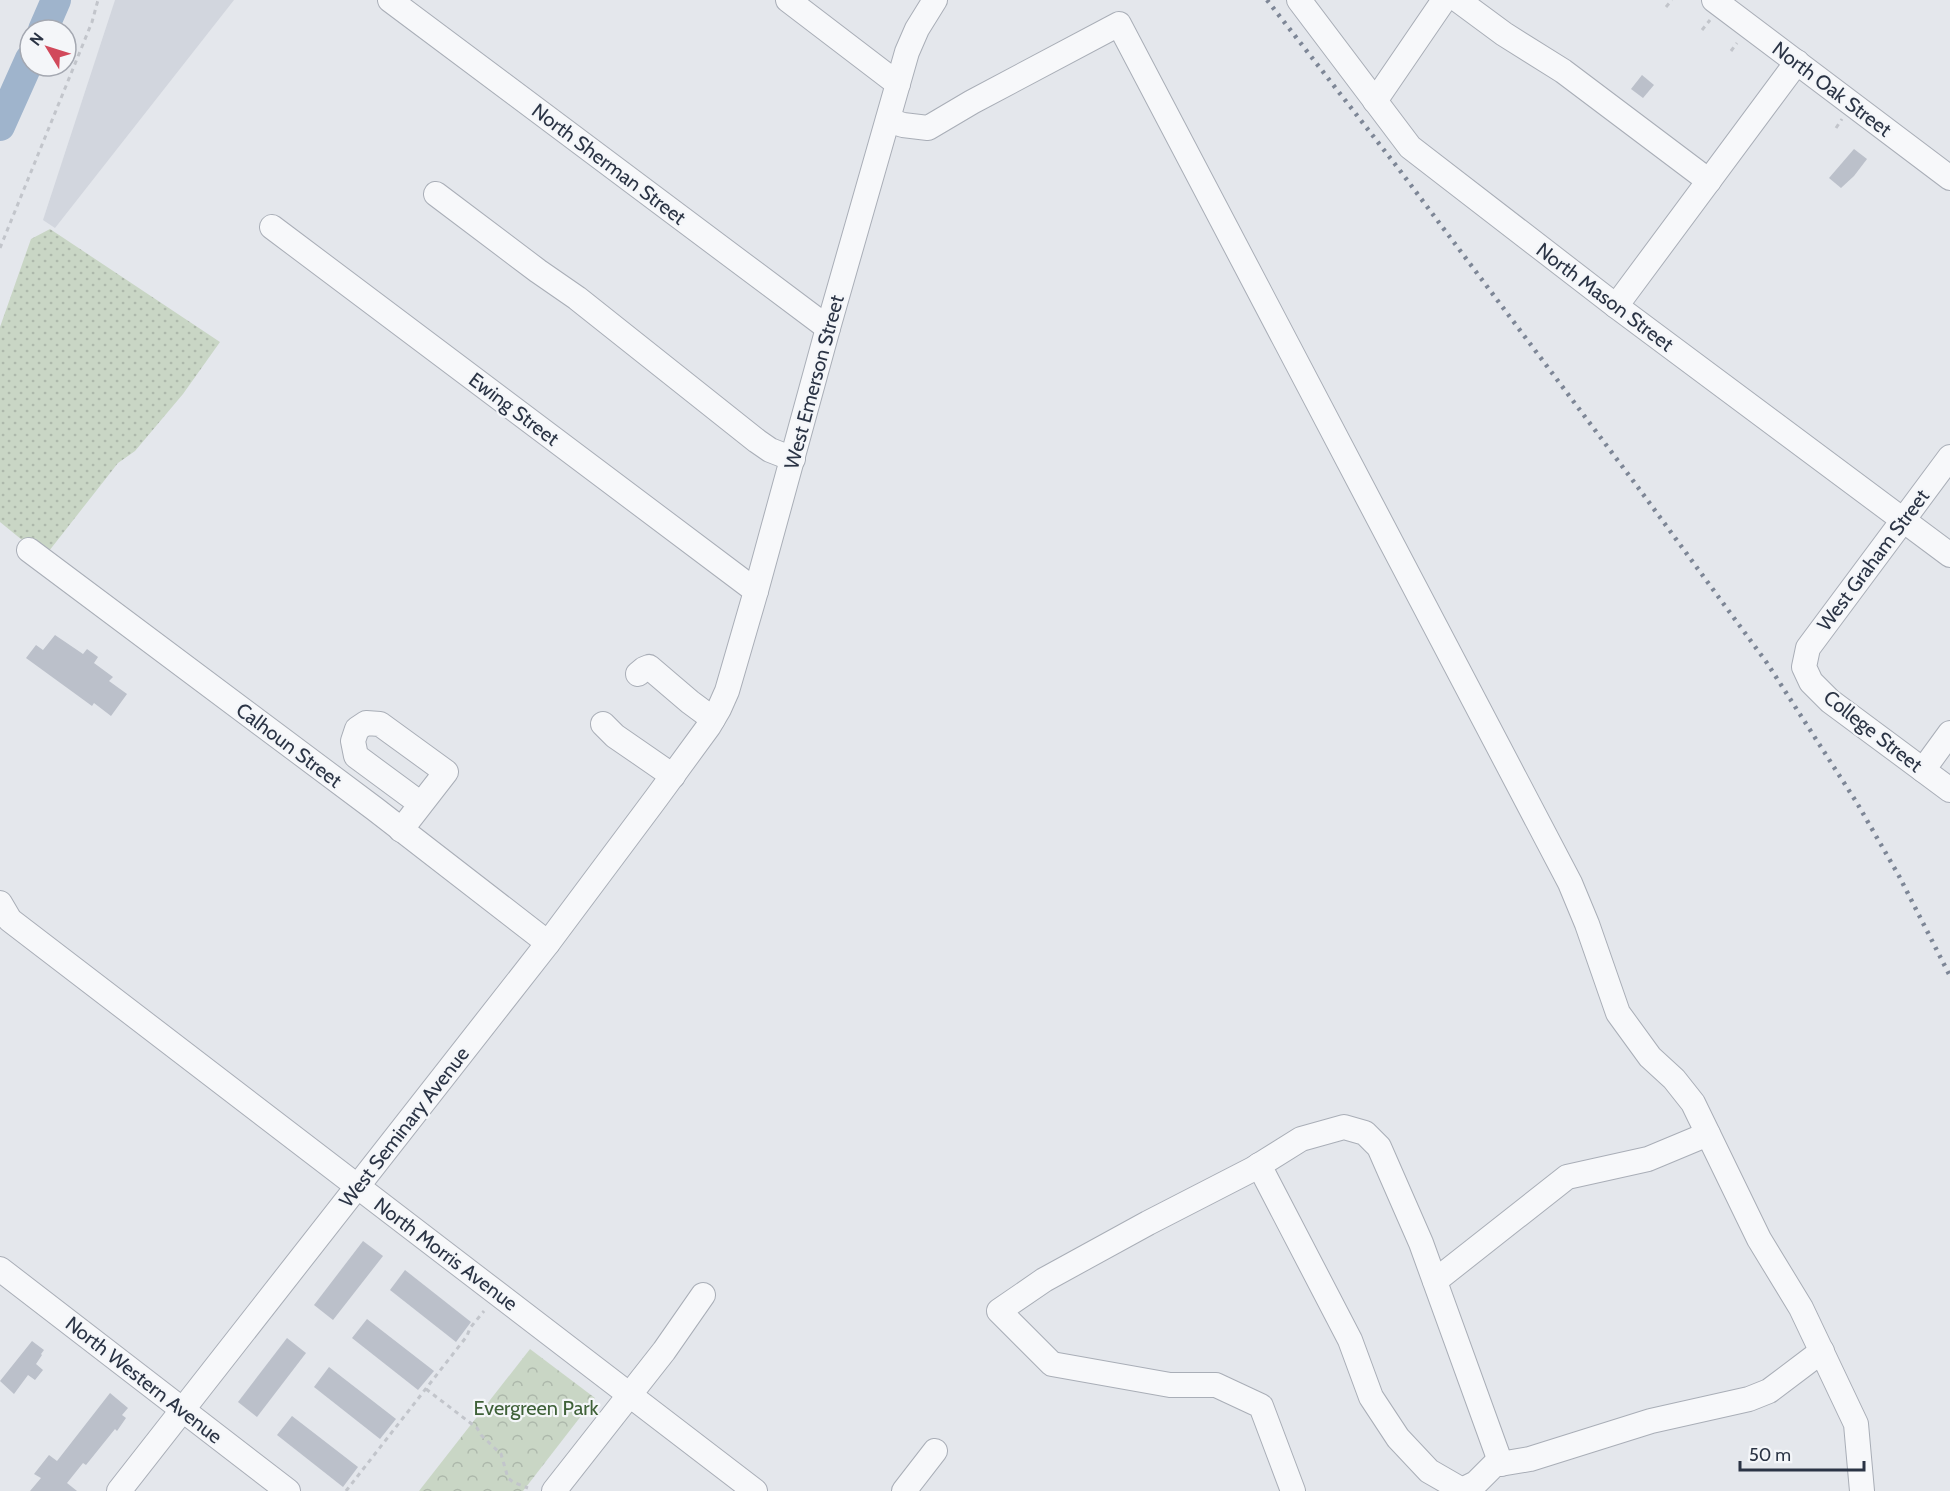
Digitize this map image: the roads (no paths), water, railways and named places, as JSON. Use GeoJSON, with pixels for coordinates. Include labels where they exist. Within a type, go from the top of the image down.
{"type":"FeatureCollection","features":[{"type":"Feature","properties":{"kind":"street","name":"North Sherman Street"},"geometry":{"type":"LineString","coordinates":[[390,0],[828,328]]}},
{"type":"Feature","properties":{"kind":"street"},"geometry":{"type":"LineString","coordinates":[[788,0],[897,84]]}},
{"type":"Feature","properties":{"kind":"street","name":"West Emerson Street"},"geometry":{"type":"LineString","coordinates":[[679,768],[713,719],[727,691],[897,84],[917,29],[935,0]]}},
{"type":"Feature","properties":{"kind":"street","name":"North Mason Street"},"geometry":{"type":"LineString","coordinates":[[1299,0],[1410,147],[1616,306],[1950,555]]}},
{"type":"Feature","properties":{"kind":"street"},"geometry":{"type":"LineString","coordinates":[[1375,101],[1444,0]]}},
{"type":"Feature","properties":{"kind":"street"},"geometry":{"type":"LineString","coordinates":[[1458,0],[1504,34],[1563,71],[1709,181]]}},
{"type":"Feature","properties":{"kind":"street","name":"North Oak Street"},"geometry":{"type":"LineString","coordinates":[[1714,0],[1950,178]]}},
{"type":"Feature","properties":{"kind":"street"},"geometry":{"type":"LineString","coordinates":[[888,120],[903,125],[928,128],[1119,24],[1570,883],[1618,1013],[1650,1057],[1674,1079],[1693,1103],[1759,1239],[1802,1308],[1856,1424],[1862,1491]]}},
{"type":"Feature","properties":{"kind":"street"},"geometry":{"type":"LineString","coordinates":[[1616,306],[1797,62]]}},
{"type":"Feature","properties":{"kind":"street"},"geometry":{"type":"LineString","coordinates":[[436,194],[577,298],[757,441],[770,450],[793,459]]}},
{"type":"Feature","properties":{"kind":"street","name":"Ewing Street"},"geometry":{"type":"LineString","coordinates":[[272,227],[756,591]]}},
{"type":"Feature","properties":{"kind":"street","name":"West Graham Street"},"geometry":{"type":"LineString","coordinates":[[1804,667],[1808,648],[1950,457]]}},
{"type":"Feature","properties":{"kind":"street","name":"Calhoun Street"},"geometry":{"type":"LineString","coordinates":[[29,550],[548,943]]}},
{"type":"Feature","properties":{"kind":"street"},"geometry":{"type":"LineString","coordinates":[[638,674],[649,667],[713,719]]}},
{"type":"Feature","properties":{"kind":"street","name":"College Street"},"geometry":{"type":"LineString","coordinates":[[1804,667],[1812,682],[1830,701],[1950,790]]}},
{"type":"Feature","properties":{"kind":"street"},"geometry":{"type":"LineString","coordinates":[[603,724],[615,736],[679,768]]}},
{"type":"Feature","properties":{"kind":"street"},"geometry":{"type":"LineString","coordinates":[[1923,770],[1950,733]]}},
{"type":"Feature","properties":{"kind":"street","name":"West Seminary Avenue"},"geometry":{"type":"LineString","coordinates":[[119,1491],[548,943],[679,768]]}},
{"type":"Feature","properties":{"kind":"street"},"geometry":{"type":"LineString","coordinates":[[401,830],[421,804]]}},
{"type":"Feature","properties":{"kind":"street","name":"North Morris Avenue"},"geometry":{"type":"LineString","coordinates":[[0,903],[10,920],[755,1491]]}},
{"type":"Feature","properties":{"kind":"street"},"geometry":{"type":"LineString","coordinates":[[1293,1491],[1261,1407],[1216,1385],[1170,1385],[1052,1364],[999,1311],[1044,1280],[1259,1165],[1301,1139],[1344,1127],[1365,1133],[1379,1147],[1421,1243],[1501,1464]]}},
{"type":"Feature","properties":{"kind":"street"},"geometry":{"type":"LineString","coordinates":[[1435,1281],[1567,1178],[1648,1160],[1708,1134]]}},
{"type":"Feature","properties":{"kind":"street"},"geometry":{"type":"LineString","coordinates":[[1259,1165],[1350,1340],[1371,1397],[1398,1438],[1429,1471],[1468,1489],[1494,1466],[1530,1459],[1651,1421],[1749,1399],[1769,1391],[1822,1351]]}},
{"type":"Feature","properties":{"kind":"street","name":"North Western Avenue"},"geometry":{"type":"LineString","coordinates":[[0,1269],[288,1491]]}},
{"type":"Feature","properties":{"kind":"street"},"geometry":{"type":"LineString","coordinates":[[554,1491],[664,1351],[703,1295]]}},
{"type":"Feature","properties":{"kind":"street"},"geometry":{"type":"LineString","coordinates":[[904,1491],[935,1451]]}},
{"type":"Feature","properties":{"kind":"waterway"},"geometry":{"type":"LineString","coordinates":[[48,18],[56,0]]}},
{"type":"Feature","properties":{"kind":"waterway"},"geometry":{"type":"LineString","coordinates":[[0,126],[21,78]]}},
{"type":"Feature","properties":{"kind":"railway"},"geometry":{"type":"LineString","coordinates":[[1267,0],[1398,168],[1767,663],[1857,803],[1899,876],[1950,976]]}},
{"type":"Feature","properties":{"kind":"park label","name":"Evergreen Park"},"geometry":{"type":"Point","coordinates":[536,1408]}}]}
